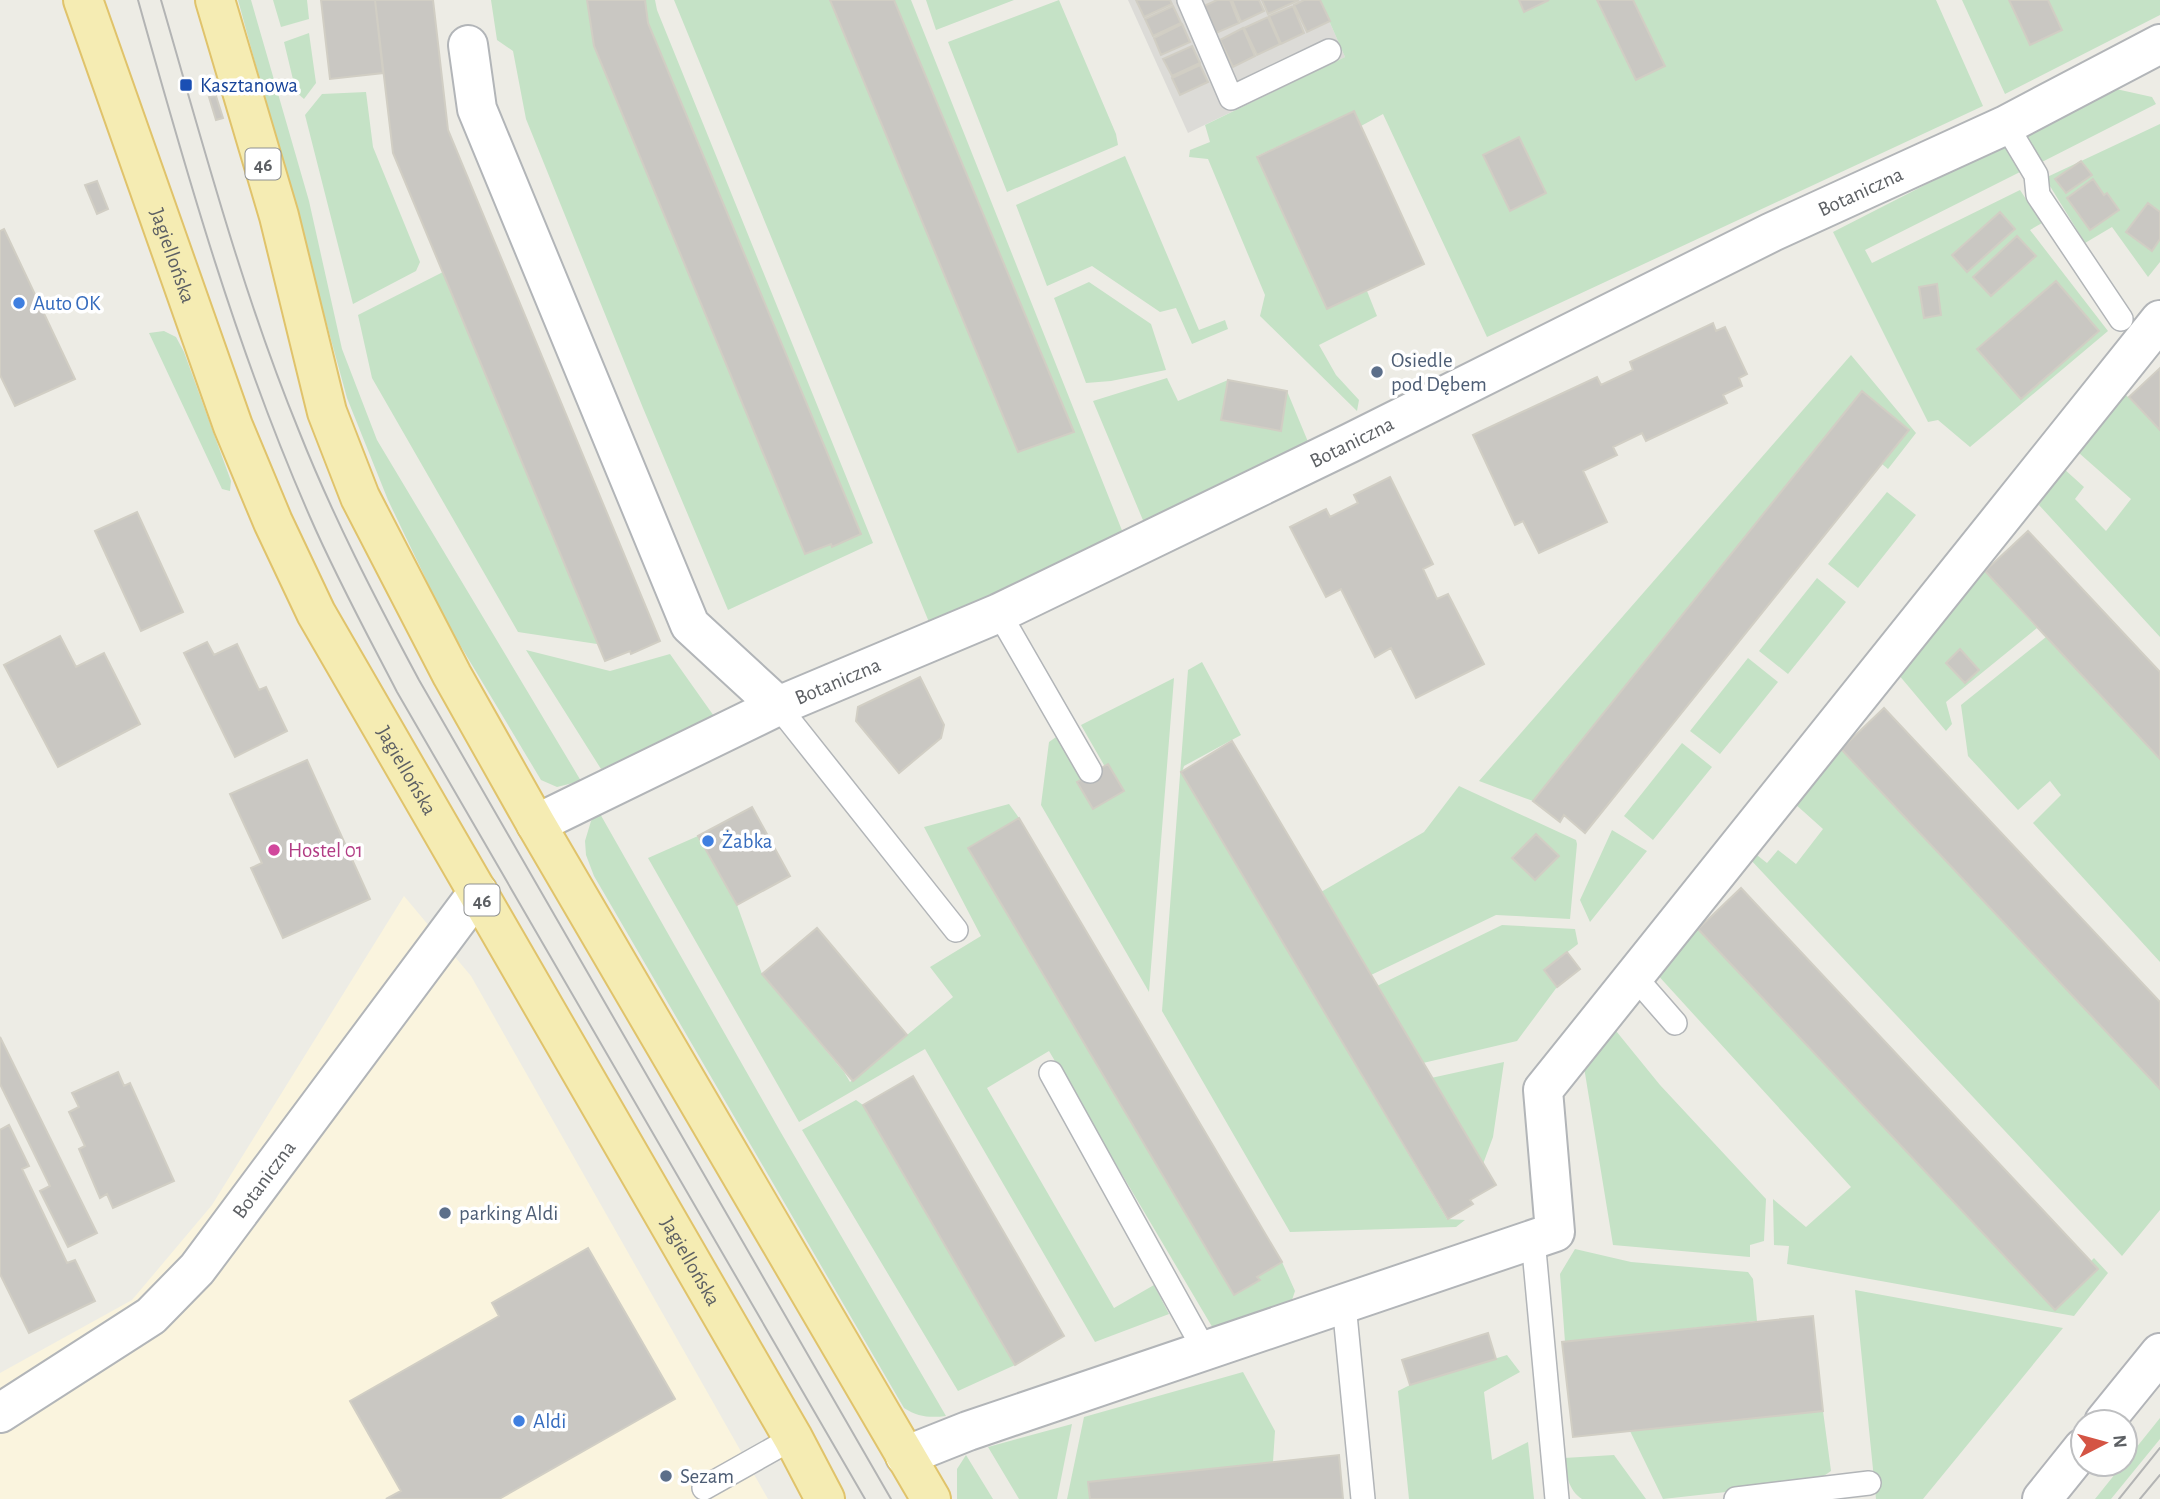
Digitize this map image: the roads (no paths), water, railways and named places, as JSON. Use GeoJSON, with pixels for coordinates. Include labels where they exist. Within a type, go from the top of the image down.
{"type":"FeatureCollection","features":[{"type":"Feature","properties":{"kind":"main road","name":"Jagiellońska"},"geometry":{"type":"LineString","coordinates":[[83,0],[233,426],[273,522],[316,614],[793,1438],[825,1499]]}},
{"type":"Feature","properties":{"kind":"main road","name":"46"},"geometry":{"type":"LineString","coordinates":[[215,0],[279,216],[327,412],[360,496],[403,584],[536,824],[931,1499]]}},
{"type":"Feature","properties":{"kind":"street"},"geometry":{"type":"LineString","coordinates":[[468,45],[477,108],[690,625],[778,706]]}},
{"type":"Feature","properties":{"kind":"street","name":"Botaniczna"},"geometry":{"type":"LineString","coordinates":[[536,824],[778,706],[999,613],[1350,443],[1772,232],[2006,125],[2158,51]]}},
{"type":"Feature","properties":{"kind":"street"},"geometry":{"type":"LineString","coordinates":[[905,1456],[968,1431],[1555,1232],[1543,1090],[2160,320]]}},
{"type":"Feature","properties":{"kind":"street","name":"Botaniczna"},"geometry":{"type":"LineString","coordinates":[[0,1413],[151,1316],[197,1269],[221,1233],[478,892]]}},
{"type":"Feature","properties":{"kind":"street"},"geometry":{"type":"LineString","coordinates":[[2115,1408],[2160,1353]]}},
{"type":"Feature","properties":{"kind":"street"},"geometry":{"type":"LineString","coordinates":[[2042,1499],[2069,1465]]}},
{"type":"Feature","properties":{"kind":"lane"},"geometry":{"type":"LineString","coordinates":[[1189,0],[1231,98],[1329,51]]}},
{"type":"Feature","properties":{"kind":"lane"},"geometry":{"type":"LineString","coordinates":[[2006,125],[2036,175],[2038,195],[2122,319]]}},
{"type":"Feature","properties":{"kind":"lane"},"geometry":{"type":"LineString","coordinates":[[999,613],[1090,771]]}},
{"type":"Feature","properties":{"kind":"lane"},"geometry":{"type":"LineString","coordinates":[[778,706],[957,930]]}},
{"type":"Feature","properties":{"kind":"lane"},"geometry":{"type":"LineString","coordinates":[[1634,975],[1675,1023]]}},
{"type":"Feature","properties":{"kind":"lane"},"geometry":{"type":"LineString","coordinates":[[1051,1073],[1205,1351]]}},
{"type":"Feature","properties":{"kind":"lane"},"geometry":{"type":"LineString","coordinates":[[1533,1239],[1557,1499]]}},
{"type":"Feature","properties":{"kind":"lane"},"geometry":{"type":"LineString","coordinates":[[1344,1304],[1363,1499]]}},
{"type":"Feature","properties":{"kind":"lane"},"geometry":{"type":"LineString","coordinates":[[704,1488],[793,1438]]}},
{"type":"Feature","properties":{"kind":"lane"},"geometry":{"type":"LineString","coordinates":[[1736,1499],[1869,1483]]}},
{"type":"Feature","properties":{"kind":"tram line"},"geometry":{"type":"LineString","coordinates":[[138,0],[175,131],[236,327],[284,454],[330,562],[397,692],[865,1499]]}},
{"type":"Feature","properties":{"kind":"tram line"},"geometry":{"type":"LineString","coordinates":[[161,0],[224,217],[259,325],[312,463],[355,557],[419,680],[891,1499]]}},
{"type":"Feature","properties":{"kind":"tram line"},"geometry":{"type":"LineString","coordinates":[[2119,1499],[2160,1448]]}},
{"type":"Feature","properties":{"kind":"tram line"},"geometry":{"type":"LineString","coordinates":[[2140,1499],[2160,1475]]}},
{"type":"Feature","properties":{"kind":"place","name":"Kasztanowa"},"geometry":{"type":"Point","coordinates":[186,85]}},
{"type":"Feature","properties":{"kind":"place","name":"Auto OK"},"geometry":{"type":"Point","coordinates":[19,303]}},
{"type":"Feature","properties":{"kind":"place","name":"Osiedle pod Dębem"},"geometry":{"type":"Point","coordinates":[1377,372]}},
{"type":"Feature","properties":{"kind":"place","name":"Żabka"},"geometry":{"type":"Point","coordinates":[708,841]}},
{"type":"Feature","properties":{"kind":"place","name":"Hostel 01"},"geometry":{"type":"Point","coordinates":[274,850]}},
{"type":"Feature","properties":{"kind":"place","name":"parking Aldi"},"geometry":{"type":"Point","coordinates":[445,1213]}},
{"type":"Feature","properties":{"kind":"place","name":"Aldi"},"geometry":{"type":"Point","coordinates":[519,1421]}},
{"type":"Feature","properties":{"kind":"place","name":"Sezam"},"geometry":{"type":"Point","coordinates":[666,1476]}}]}
